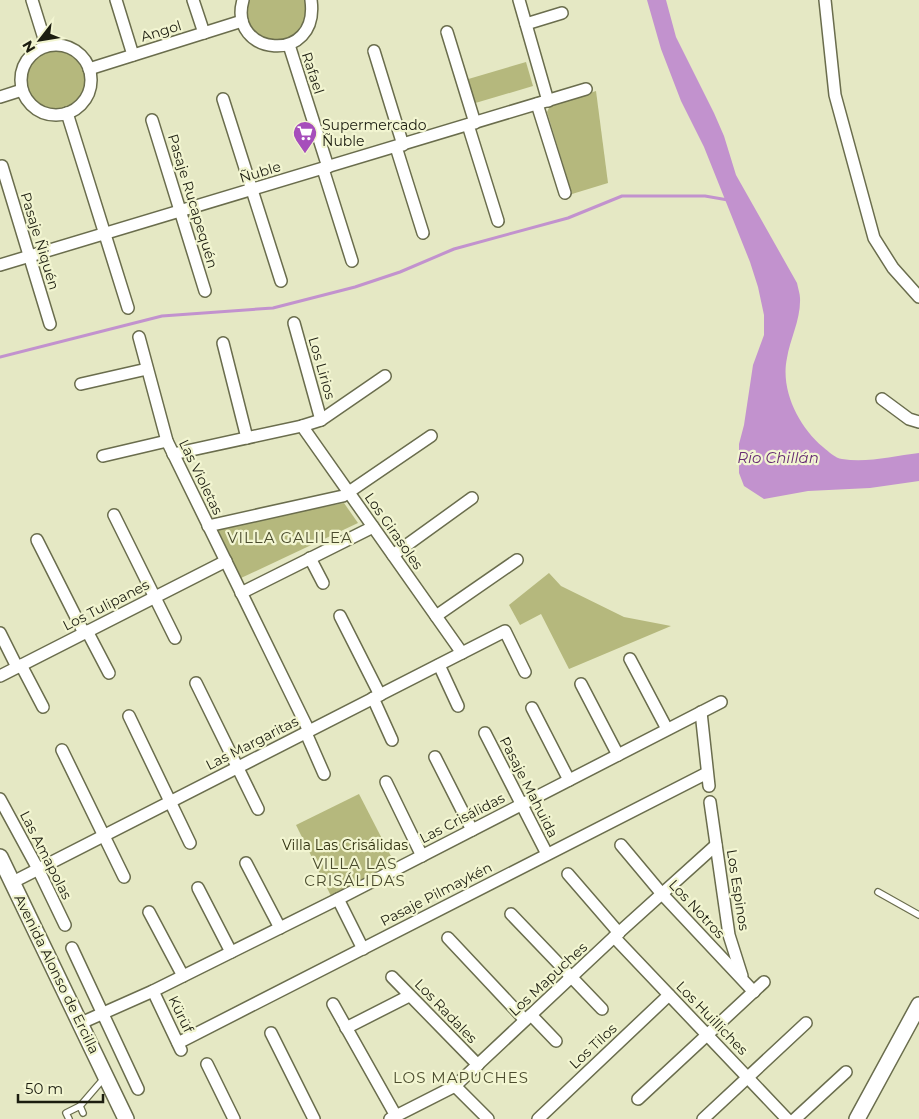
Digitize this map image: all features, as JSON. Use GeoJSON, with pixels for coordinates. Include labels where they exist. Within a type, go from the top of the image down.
{"type":"FeatureCollection","features":[{"type":"Feature","properties":{"kind":"main road","name":"Avenida Alonso de Ercilla"},"geometry":{"type":"LineString","coordinates":[[0,857],[126,1119]]}},
{"type":"Feature","properties":{"kind":"main road"},"geometry":{"type":"LineString","coordinates":[[857,1119],[919,1005]]}},
{"type":"Feature","properties":{"kind":"street"},"geometry":{"type":"LineString","coordinates":[[32,0],[46,45]]}},
{"type":"Feature","properties":{"kind":"street"},"geometry":{"type":"LineString","coordinates":[[116,0],[133,55]]}},
{"type":"Feature","properties":{"kind":"street"},"geometry":{"type":"LineString","coordinates":[[193,0],[204,33]]}},
{"type":"Feature","properties":{"kind":"street"},"geometry":{"type":"LineString","coordinates":[[242,22],[241,8],[243,0]]}},
{"type":"Feature","properties":{"kind":"street","name":"Rafael"},"geometry":{"type":"LineString","coordinates":[[242,22],[249,34],[260,43],[274,47],[289,45],[300,38],[309,27],[312,13],[311,0]]}},
{"type":"Feature","properties":{"kind":"street"},"geometry":{"type":"LineString","coordinates":[[519,0],[565,193]]}},
{"type":"Feature","properties":{"kind":"street"},"geometry":{"type":"LineString","coordinates":[[824,0],[836,95],[874,238],[893,268],[919,296]]}},
{"type":"Feature","properties":{"kind":"street"},"geometry":{"type":"LineString","coordinates":[[526,24],[562,13]]}},
{"type":"Feature","properties":{"kind":"street","name":"Angol"},"geometry":{"type":"LineString","coordinates":[[89,68],[242,22]]}},
{"type":"Feature","properties":{"kind":"street"},"geometry":{"type":"LineString","coordinates":[[447,32],[498,221]]}},
{"type":"Feature","properties":{"kind":"street"},"geometry":{"type":"LineString","coordinates":[[46,45],[64,45],[72,48],[85,60],[89,68],[91,84],[85,99],[74,110],[67,113],[51,115],[43,113],[30,104],[22,90],[21,74],[27,59],[32,53],[46,45]]}},
{"type":"Feature","properties":{"kind":"street","name":"Rafael"},"geometry":{"type":"LineString","coordinates":[[289,45],[352,261]]}},
{"type":"Feature","properties":{"kind":"street"},"geometry":{"type":"LineString","coordinates":[[374,51],[422,233]]}},
{"type":"Feature","properties":{"kind":"street"},"geometry":{"type":"LineString","coordinates":[[0,97],[22,90]]}},
{"type":"Feature","properties":{"kind":"street","name":"Ñuble"},"geometry":{"type":"LineString","coordinates":[[0,265],[586,90]]}},
{"type":"Feature","properties":{"kind":"street"},"geometry":{"type":"LineString","coordinates":[[223,98],[281,282]]}},
{"type":"Feature","properties":{"kind":"street"},"geometry":{"type":"LineString","coordinates":[[67,113],[128,308]]}},
{"type":"Feature","properties":{"kind":"street","name":"Pasaje Rucapequén"},"geometry":{"type":"LineString","coordinates":[[152,120],[205,291]]}},
{"type":"Feature","properties":{"kind":"street","name":"Pasaje Ñiquén"},"geometry":{"type":"LineString","coordinates":[[2,166],[50,324]]}},
{"type":"Feature","properties":{"kind":"street","name":"Los Lirios"},"geometry":{"type":"LineString","coordinates":[[294,323],[322,420]]}},
{"type":"Feature","properties":{"kind":"street","name":"Las Violetas"},"geometry":{"type":"LineString","coordinates":[[139,337],[167,441],[307,732],[324,774]]}},
{"type":"Feature","properties":{"kind":"street"},"geometry":{"type":"LineString","coordinates":[[223,343],[247,438]]}},
{"type":"Feature","properties":{"kind":"street"},"geometry":{"type":"LineString","coordinates":[[81,384],[148,369]]}},
{"type":"Feature","properties":{"kind":"street"},"geometry":{"type":"LineString","coordinates":[[174,454],[322,420],[385,376]]}},
{"type":"Feature","properties":{"kind":"street"},"geometry":{"type":"LineString","coordinates":[[882,399],[909,419],[919,422]]}},
{"type":"Feature","properties":{"kind":"street","name":"Los Girasoles"},"geometry":{"type":"LineString","coordinates":[[302,426],[462,653]]}},
{"type":"Feature","properties":{"kind":"street"},"geometry":{"type":"LineString","coordinates":[[208,526],[337,498],[350,493],[431,436]]}},
{"type":"Feature","properties":{"kind":"street"},"geometry":{"type":"LineString","coordinates":[[103,456],[167,441]]}},
{"type":"Feature","properties":{"kind":"street"},"geometry":{"type":"LineString","coordinates":[[393,555],[472,498]]}},
{"type":"Feature","properties":{"kind":"street"},"geometry":{"type":"LineString","coordinates":[[114,515],[175,638]]}},
{"type":"Feature","properties":{"kind":"street"},"geometry":{"type":"LineString","coordinates":[[241,593],[373,527]]}},
{"type":"Feature","properties":{"kind":"street"},"geometry":{"type":"LineString","coordinates":[[38,540],[109,673]]}},
{"type":"Feature","properties":{"kind":"street"},"geometry":{"type":"LineString","coordinates":[[310,558],[323,582]]}},
{"type":"Feature","properties":{"kind":"street"},"geometry":{"type":"LineString","coordinates":[[436,616],[517,560]]}},
{"type":"Feature","properties":{"kind":"street","name":"Los Tulipanes"},"geometry":{"type":"LineString","coordinates":[[0,676],[226,561]]}},
{"type":"Feature","properties":{"kind":"street"},"geometry":{"type":"LineString","coordinates":[[340,616],[376,697],[392,740]]}},
{"type":"Feature","properties":{"kind":"street","name":"Las Margaritas"},"geometry":{"type":"LineString","coordinates":[[13,882],[505,631],[525,672]]}},
{"type":"Feature","properties":{"kind":"street"},"geometry":{"type":"LineString","coordinates":[[0,633],[43,707]]}},
{"type":"Feature","properties":{"kind":"street"},"geometry":{"type":"LineString","coordinates":[[630,659],[667,729]]}},
{"type":"Feature","properties":{"kind":"street"},"geometry":{"type":"LineString","coordinates":[[439,665],[458,706]]}},
{"type":"Feature","properties":{"kind":"street"},"geometry":{"type":"LineString","coordinates":[[196,683],[258,809]]}},
{"type":"Feature","properties":{"kind":"street"},"geometry":{"type":"LineString","coordinates":[[581,684],[618,755]]}},
{"type":"Feature","properties":{"kind":"street","name":"Las Crisálidas"},"geometry":{"type":"LineString","coordinates":[[81,1023],[153,991],[338,899],[721,702]]}},
{"type":"Feature","properties":{"kind":"street"},"geometry":{"type":"LineString","coordinates":[[532,708],[569,780]]}},
{"type":"Feature","properties":{"kind":"street"},"geometry":{"type":"LineString","coordinates":[[702,712],[709,786]]}},
{"type":"Feature","properties":{"kind":"street"},"geometry":{"type":"LineString","coordinates":[[129,716],[190,844]]}},
{"type":"Feature","properties":{"kind":"street","name":"Pasaje Mahuida"},"geometry":{"type":"LineString","coordinates":[[484,733],[548,854]]}},
{"type":"Feature","properties":{"kind":"street"},"geometry":{"type":"LineString","coordinates":[[62,750],[124,877]]}},
{"type":"Feature","properties":{"kind":"street"},"geometry":{"type":"LineString","coordinates":[[435,756],[472,830]]}},
{"type":"Feature","properties":{"kind":"street","name":"Pasaje Pilmaykén"},"geometry":{"type":"LineString","coordinates":[[179,1046],[363,948],[707,773]]}},
{"type":"Feature","properties":{"kind":"street"},"geometry":{"type":"LineString","coordinates":[[386,782],[422,856]]}},
{"type":"Feature","properties":{"kind":"street","name":"Las Amapolas"},"geometry":{"type":"LineString","coordinates":[[0,799],[38,869],[65,925]]}},
{"type":"Feature","properties":{"kind":"street","name":"Los Espinos"},"geometry":{"type":"LineString","coordinates":[[710,802],[729,935],[743,980]]}},
{"type":"Feature","properties":{"kind":"street","name":"Los Notros"},"geometry":{"type":"LineString","coordinates":[[621,846],[662,894],[754,992]]}},
{"type":"Feature","properties":{"kind":"street","name":"Los Mapuches"},"geometry":{"type":"LineString","coordinates":[[393,1118],[455,1086],[571,977],[716,846]]}},
{"type":"Feature","properties":{"kind":"street"},"geometry":{"type":"LineString","coordinates":[[246,864],[280,928]]}},
{"type":"Feature","properties":{"kind":"street","name":"Los Huilliches"},"geometry":{"type":"LineString","coordinates":[[568,874],[669,995],[787,1119]]}},
{"type":"Feature","properties":{"kind":"street"},"geometry":{"type":"LineString","coordinates":[[198,888],[231,952]]}},
{"type":"Feature","properties":{"kind":"street"},"geometry":{"type":"LineString","coordinates":[[338,899],[363,948]]}},
{"type":"Feature","properties":{"kind":"street"},"geometry":{"type":"LineString","coordinates":[[149,912],[183,976]]}},
{"type":"Feature","properties":{"kind":"street"},"geometry":{"type":"LineString","coordinates":[[511,914],[602,1009]]}},
{"type":"Feature","properties":{"kind":"street"},"geometry":{"type":"LineString","coordinates":[[448,938],[528,1018],[556,1041]]}},
{"type":"Feature","properties":{"kind":"street"},"geometry":{"type":"LineString","coordinates":[[72,948],[138,1089]]}},
{"type":"Feature","properties":{"kind":"street","name":"Los Radales"},"geometry":{"type":"LineString","coordinates":[[392,977],[478,1065]]}},
{"type":"Feature","properties":{"kind":"street"},"geometry":{"type":"LineString","coordinates":[[638,1099],[764,982]]}},
{"type":"Feature","properties":{"kind":"street","name":"Kürüf"},"geometry":{"type":"LineString","coordinates":[[153,991],[179,1046]]}},
{"type":"Feature","properties":{"kind":"street","name":"Los Tilos"},"geometry":{"type":"LineString","coordinates":[[538,1119],[669,995]]}},
{"type":"Feature","properties":{"kind":"street"},"geometry":{"type":"LineString","coordinates":[[346,1028],[409,996]]}},
{"type":"Feature","properties":{"kind":"street"},"geometry":{"type":"LineString","coordinates":[[333,1004],[393,1118]]}},
{"type":"Feature","properties":{"kind":"street"},"geometry":{"type":"LineString","coordinates":[[703,1119],[806,1024]]}},
{"type":"Feature","properties":{"kind":"street"},"geometry":{"type":"LineString","coordinates":[[271,1033],[314,1119]]}},
{"type":"Feature","properties":{"kind":"street"},"geometry":{"type":"LineString","coordinates":[[207,1064],[234,1119]]}},
{"type":"Feature","properties":{"kind":"street"},"geometry":{"type":"LineString","coordinates":[[795,1119],[846,1072]]}},
{"type":"Feature","properties":{"kind":"street"},"geometry":{"type":"LineString","coordinates":[[455,1086],[488,1119]]}},
{"type":"Feature","properties":{"kind":"lane"},"geometry":{"type":"LineString","coordinates":[[878,892],[919,915]]}},
{"type":"Feature","properties":{"kind":"lane"},"geometry":{"type":"LineString","coordinates":[[69,1119],[66,1113],[80,1106],[106,1076]]}},
{"type":"Feature","properties":{"kind":"lane"},"geometry":{"type":"LineString","coordinates":[[80,1106],[83,1113]]}},
{"type":"Feature","properties":{"kind":"green space"},"geometry":{"type":"Polygon","coordinates":[[[246,0],[308,0],[309,16],[295,38],[271,43],[249,27],[246,17],[246,0]]]}},
{"type":"Feature","properties":{"kind":"green space"},"geometry":{"type":"Polygon","coordinates":[[[56,51],[67,53],[80,64],[85,80],[83,91],[72,104],[56,109],[45,107],[32,96],[27,80],[29,69],[40,56],[56,51]]]}},
{"type":"Feature","properties":{"kind":"green space"},"geometry":{"type":"Polygon","coordinates":[[[526,62],[533,86],[472,104],[465,80],[526,62]]]}},
{"type":"Feature","properties":{"kind":"green space"},"geometry":{"type":"Polygon","coordinates":[[[596,91],[608,183],[572,194],[547,112],[550,106],[596,91]]]}},
{"type":"Feature","properties":{"kind":"green space","name":"VILLA GALILEA"},"geometry":{"type":"Polygon","coordinates":[[[344,503],[358,523],[241,578],[217,528],[344,503]]]}},
{"type":"Feature","properties":{"kind":"green space"},"geometry":{"type":"Polygon","coordinates":[[[549,573],[561,586],[624,617],[671,626],[569,669],[541,614],[520,625],[509,605],[549,573]]]}},
{"type":"Feature","properties":{"kind":"green space","name":"Villa Las Crisálidas"},"geometry":{"type":"Polygon","coordinates":[[[359,794],[395,864],[331,896],[296,825],[359,794]]]}},
{"type":"Feature","properties":{"kind":"water","name":"Río Chillán"},"geometry":{"type":"Polygon","coordinates":[[[647,0],[666,0],[676,37],[724,136],[736,175],[797,283],[800,306],[788,351],[786,383],[793,407],[799,418],[814,439],[839,458],[871,460],[919,453],[919,481],[870,488],[808,491],[764,499],[744,486],[739,473],[739,444],[744,425],[753,365],[764,335],[764,315],[750,262],[704,147],[681,101],[661,49],[647,0]]]}},
{"type":"Feature","properties":{"kind":"waterway"},"geometry":{"type":"LineString","coordinates":[[0,357],[162,316],[273,308],[355,287],[400,272],[454,249],[568,218],[622,196],[705,196],[728,200]]}},
{"type":"Feature","properties":{"kind":"place","name":"Supermercado Ñuble"},"geometry":{"type":"Point","coordinates":[305,154]}},
{"type":"Feature","properties":{"kind":"district","name":"VILLA GALILEA"},"geometry":{"type":"Point","coordinates":[290,537]}},
{"type":"Feature","properties":{"kind":"district","name":"VILLA LAS CRISÁLIDAS"},"geometry":{"type":"Point","coordinates":[355,872]}},
{"type":"Feature","properties":{"kind":"district","name":"LOS MAPUCHES"},"geometry":{"type":"Point","coordinates":[461,1077]}}]}
